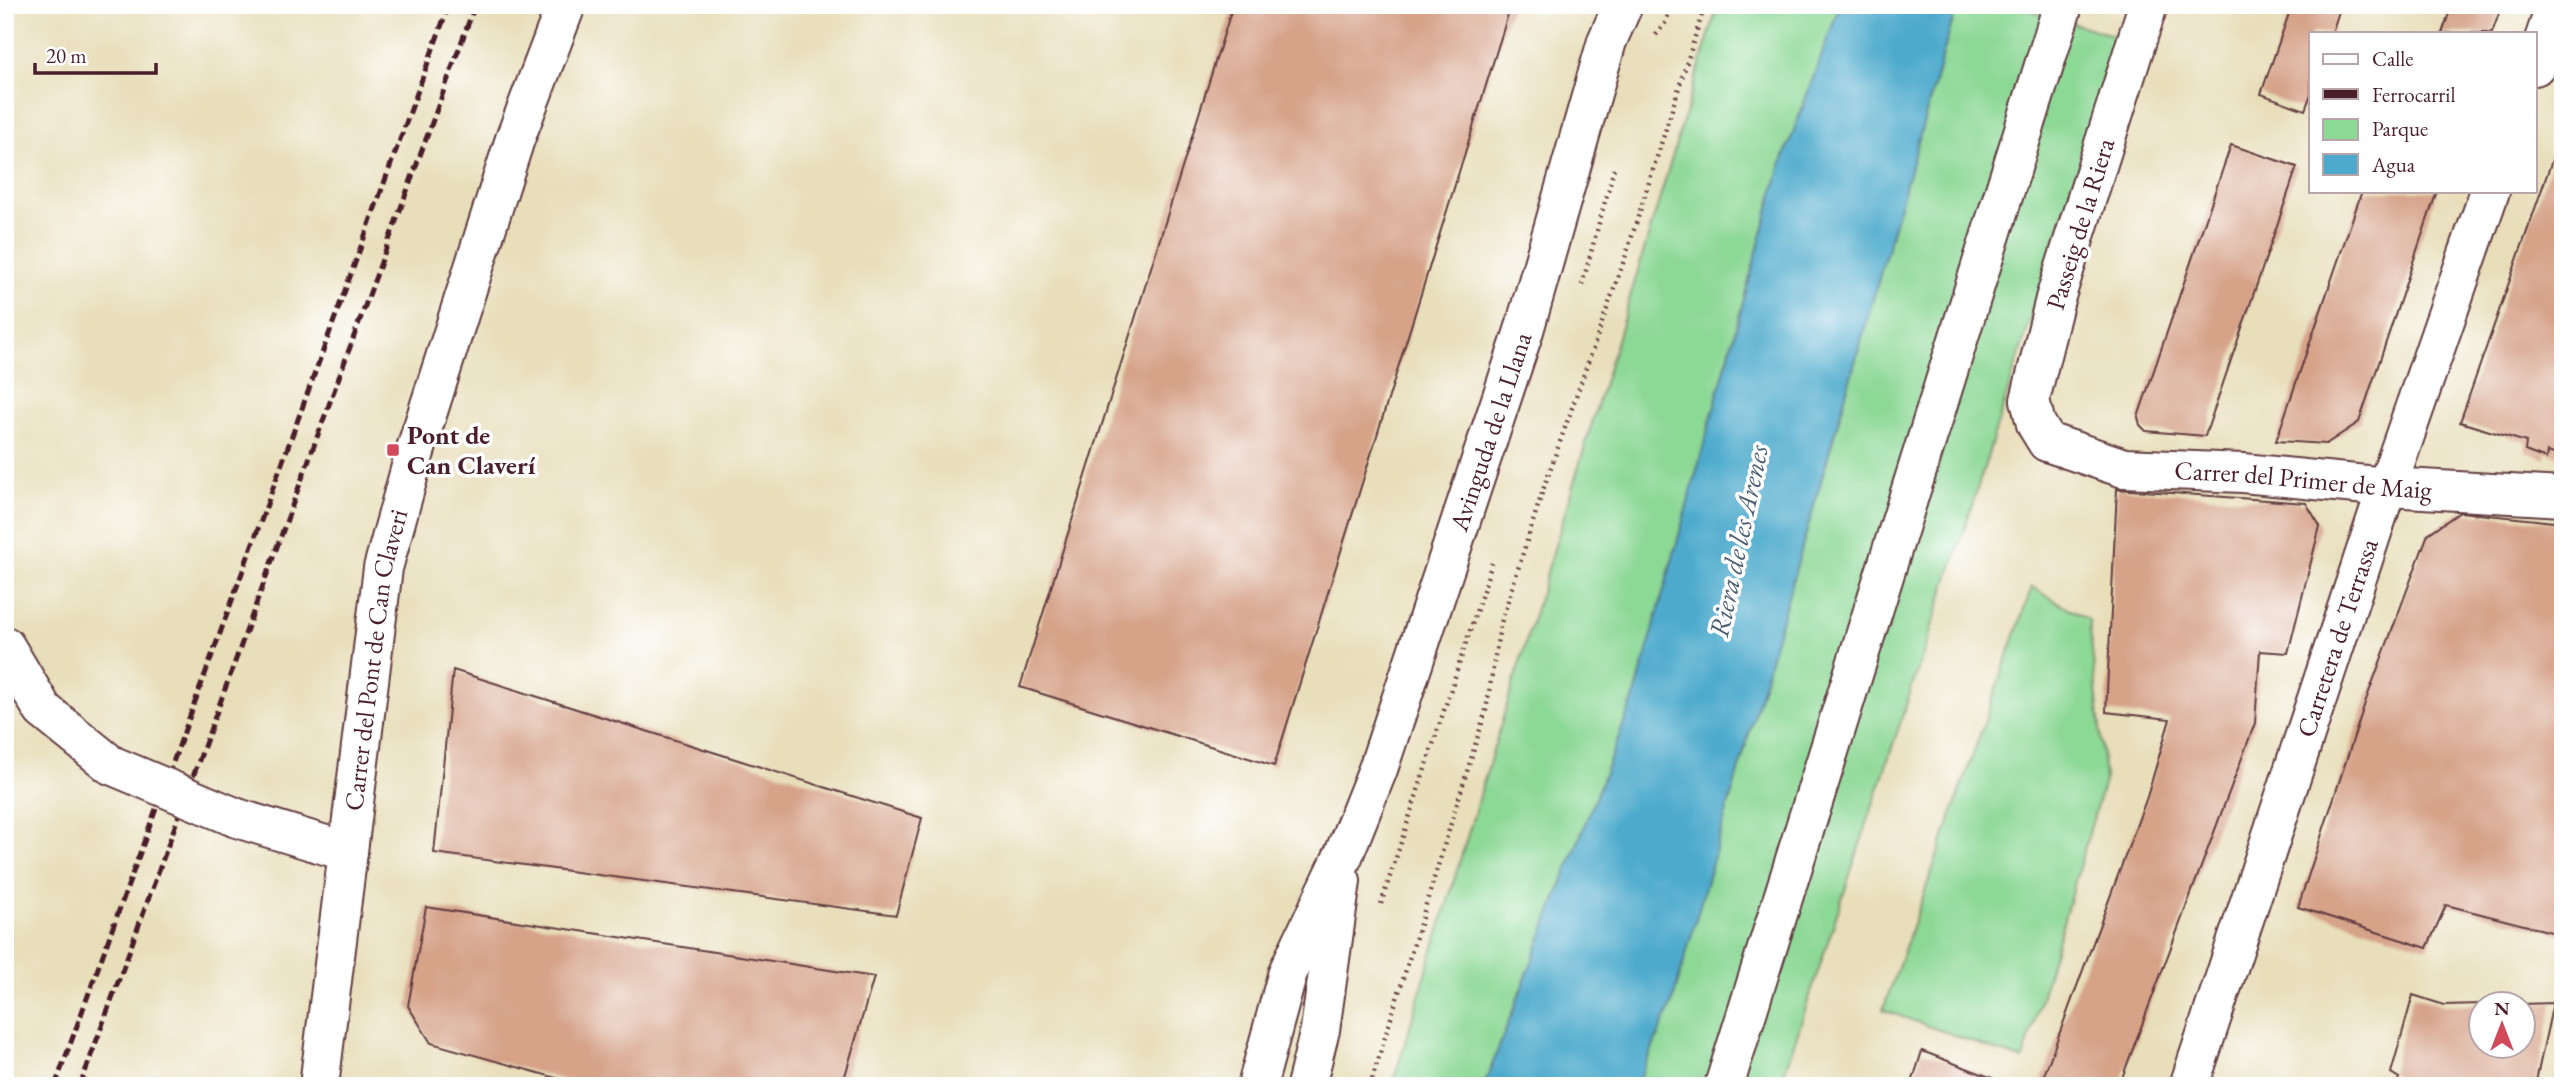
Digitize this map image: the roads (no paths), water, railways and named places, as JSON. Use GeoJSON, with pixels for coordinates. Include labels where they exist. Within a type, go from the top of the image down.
{"type":"FeatureCollection","features":[{"type":"Feature","properties":{"kind":"street","name":"Carrer del Pont de Can Claveri"},"geometry":{"type":"LineString","coordinates":[[319,1086],[383,568],[415,452],[515,139],[566,5]]}},
{"type":"Feature","properties":{"kind":"street","name":"Avinguda de la Llana"},"geometry":{"type":"LineString","coordinates":[[1257,1086],[1288,972],[1378,769],[1524,334],[1607,41],[1623,5]]}},
{"type":"Feature","properties":{"kind":"street"},"geometry":{"type":"LineString","coordinates":[[1724,1086],[2063,5]]}},
{"type":"Feature","properties":{"kind":"street","name":"Passeig de la Riera"},"geometry":{"type":"LineString","coordinates":[[2047,442],[2036,424],[2030,400],[2055,299],[2148,5]]}},
{"type":"Feature","properties":{"kind":"street"},"geometry":{"type":"LineString","coordinates":[[2536,63],[2556,5]]}},
{"type":"Feature","properties":{"kind":"street","name":"Carretera de Terrassa"},"geometry":{"type":"LineString","coordinates":[[2189,1086],[2387,487],[2490,192]]}},
{"type":"Feature","properties":{"kind":"street","name":"Carrer del Primer de Maig"},"geometry":{"type":"LineString","coordinates":[[2047,442],[2124,468],[2243,473],[2387,487],[2563,497]]}},
{"type":"Feature","properties":{"kind":"street"},"geometry":{"type":"LineString","coordinates":[[5,646],[43,710],[111,765],[237,818],[348,852]]}},
{"type":"Feature","properties":{"kind":"street","name":"Avinguda de la Llana"},"geometry":{"type":"LineString","coordinates":[[1306,1086],[1322,1017],[1343,853]]}},
{"type":"Feature","properties":{"kind":"water","name":"Riera de les Arenes"},"geometry":{"type":"Polygon","coordinates":[[[1840,5],[1957,5],[1672,1003],[1636,1086],[1484,1086],[1636,692],[1780,168],[1840,5]]]}},
{"type":"Feature","properties":{"kind":"railway"},"geometry":{"type":"LineString","coordinates":[[55,1086],[449,5]]}},
{"type":"Feature","properties":{"kind":"railway"},"geometry":{"type":"LineString","coordinates":[[80,1086],[475,5]]}},
{"type":"Feature","properties":{"kind":"place","name":"Pont de Can Claverí"},"geometry":{"type":"Point","coordinates":[393,450]}}]}
